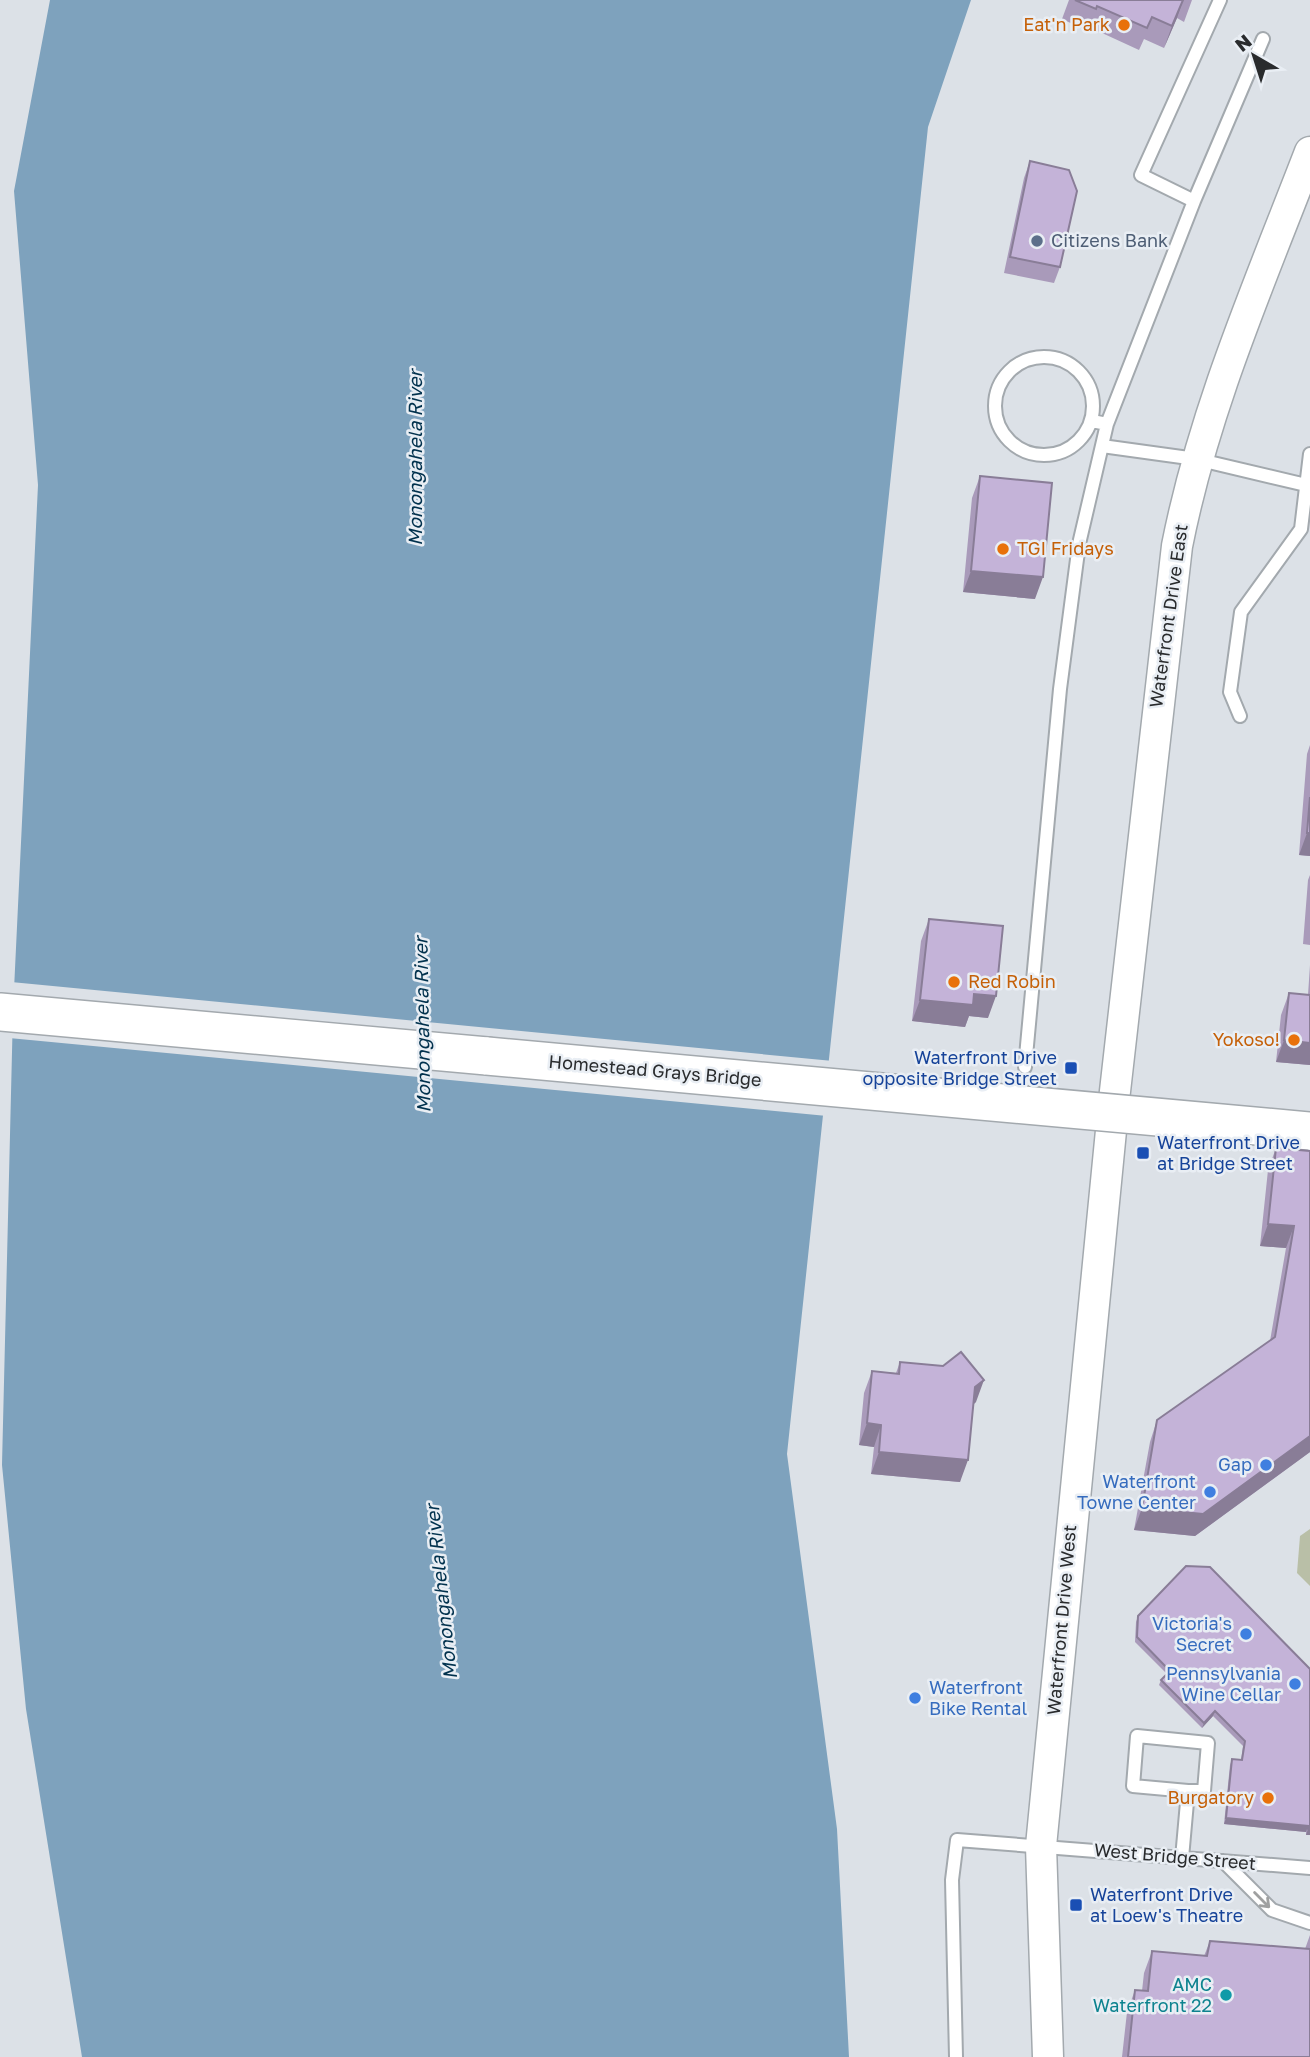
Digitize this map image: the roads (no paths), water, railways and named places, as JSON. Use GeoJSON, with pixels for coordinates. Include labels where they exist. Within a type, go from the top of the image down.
{"type":"FeatureCollection","features":[{"type":"Feature","properties":{"kind":"main road","name":"Homestead Grays Bridge"},"geometry":{"type":"LineString","coordinates":[[0,1012],[1310,1132]]}},
{"type":"Feature","properties":{"kind":"street","name":"Waterfront Drive East"},"geometry":{"type":"LineString","coordinates":[[1114,1100],[1177,546],[1196,459],[1241,329],[1310,152]]}},
{"type":"Feature","properties":{"kind":"street"},"geometry":{"type":"LineString","coordinates":[[1279,233],[1310,208]]}},
{"type":"Feature","properties":{"kind":"street","name":"Waterfront Drive West"},"geometry":{"type":"LineString","coordinates":[[1048,2057],[1041,1846],[1114,1100]]}},
{"type":"Feature","properties":{"kind":"lane"},"geometry":{"type":"LineString","coordinates":[[1194,201],[1142,175],[1220,0]]}},
{"type":"Feature","properties":{"kind":"lane"},"geometry":{"type":"LineString","coordinates":[[1025,1067],[1060,689],[1079,544],[1107,425],[1194,201],[1263,39]]}},
{"type":"Feature","properties":{"kind":"lane"},"geometry":{"type":"LineString","coordinates":[[1042,355],[1073,364],[1092,389],[1092,421],[1078,443],[1055,455],[1030,454],[1007,441],[995,418],[995,392],[1012,366],[1042,355]]}},
{"type":"Feature","properties":{"kind":"lane"},"geometry":{"type":"LineString","coordinates":[[1092,421],[1107,425]]}},
{"type":"Feature","properties":{"kind":"lane"},"geometry":{"type":"LineString","coordinates":[[1102,446],[1196,459],[1309,486]]}},
{"type":"Feature","properties":{"kind":"lane"},"geometry":{"type":"LineString","coordinates":[[1240,716],[1230,692],[1241,612],[1301,528],[1309,486],[1310,454]]}},
{"type":"Feature","properties":{"kind":"lane"},"geometry":{"type":"LineString","coordinates":[[1136,1736],[1208,1743],[1204,1791],[1188,1791],[1133,1786],[1136,1736]]}},
{"type":"Feature","properties":{"kind":"lane"},"geometry":{"type":"LineString","coordinates":[[1182,1858],[1188,1791]]}},
{"type":"Feature","properties":{"kind":"lane","name":"West Bridge Street"},"geometry":{"type":"LineString","coordinates":[[956,2057],[952,1880],[957,1840],[1310,1868]]}},
{"type":"Feature","properties":{"kind":"lane"},"geometry":{"type":"LineString","coordinates":[[1223,1861],[1272,1910],[1310,1923]]}},
{"type":"Feature","properties":{"kind":"water","name":"Monongahela River"},"geometry":{"type":"Polygon","coordinates":[[[50,0],[971,0],[928,127],[787,1454],[837,1829],[849,2057],[82,2057],[26,1709],[2,1465],[13,1011],[38,485],[14,191],[50,0]]]}},
{"type":"Feature","properties":{"kind":"place","name":"Eat'n Park"},"geometry":{"type":"Point","coordinates":[1124,25]}},
{"type":"Feature","properties":{"kind":"place","name":"Citizens Bank"},"geometry":{"type":"Point","coordinates":[1037,241]}},
{"type":"Feature","properties":{"kind":"place","name":"TGI Fridays"},"geometry":{"type":"Point","coordinates":[1003,549]}},
{"type":"Feature","properties":{"kind":"place","name":"Red Robin"},"geometry":{"type":"Point","coordinates":[954,982]}},
{"type":"Feature","properties":{"kind":"place","name":"Yokoso!"},"geometry":{"type":"Point","coordinates":[1294,1040]}},
{"type":"Feature","properties":{"kind":"place","name":"Waterfront Drive opposite Bridge Street"},"geometry":{"type":"Point","coordinates":[1071,1068]}},
{"type":"Feature","properties":{"kind":"place","name":"Waterfront Drive at Bridge Street"},"geometry":{"type":"Point","coordinates":[1143,1153]}},
{"type":"Feature","properties":{"kind":"place","name":"Gap"},"geometry":{"type":"Point","coordinates":[1266,1465]}},
{"type":"Feature","properties":{"kind":"place","name":"Waterfront Towne Center"},"geometry":{"type":"Point","coordinates":[1210,1492]}},
{"type":"Feature","properties":{"kind":"place","name":"Victoria's Secret"},"geometry":{"type":"Point","coordinates":[1246,1634]}},
{"type":"Feature","properties":{"kind":"place","name":"Pennsylvania Wine Cellar"},"geometry":{"type":"Point","coordinates":[1295,1684]}},
{"type":"Feature","properties":{"kind":"place","name":"Waterfront Bike Rental"},"geometry":{"type":"Point","coordinates":[915,1698]}},
{"type":"Feature","properties":{"kind":"place","name":"Burgatory"},"geometry":{"type":"Point","coordinates":[1268,1798]}},
{"type":"Feature","properties":{"kind":"place","name":"Waterfront Drive at Loew's Theatre"},"geometry":{"type":"Point","coordinates":[1076,1905]}},
{"type":"Feature","properties":{"kind":"place","name":"AMC Waterfront 22"},"geometry":{"type":"Point","coordinates":[1226,1995]}}]}
